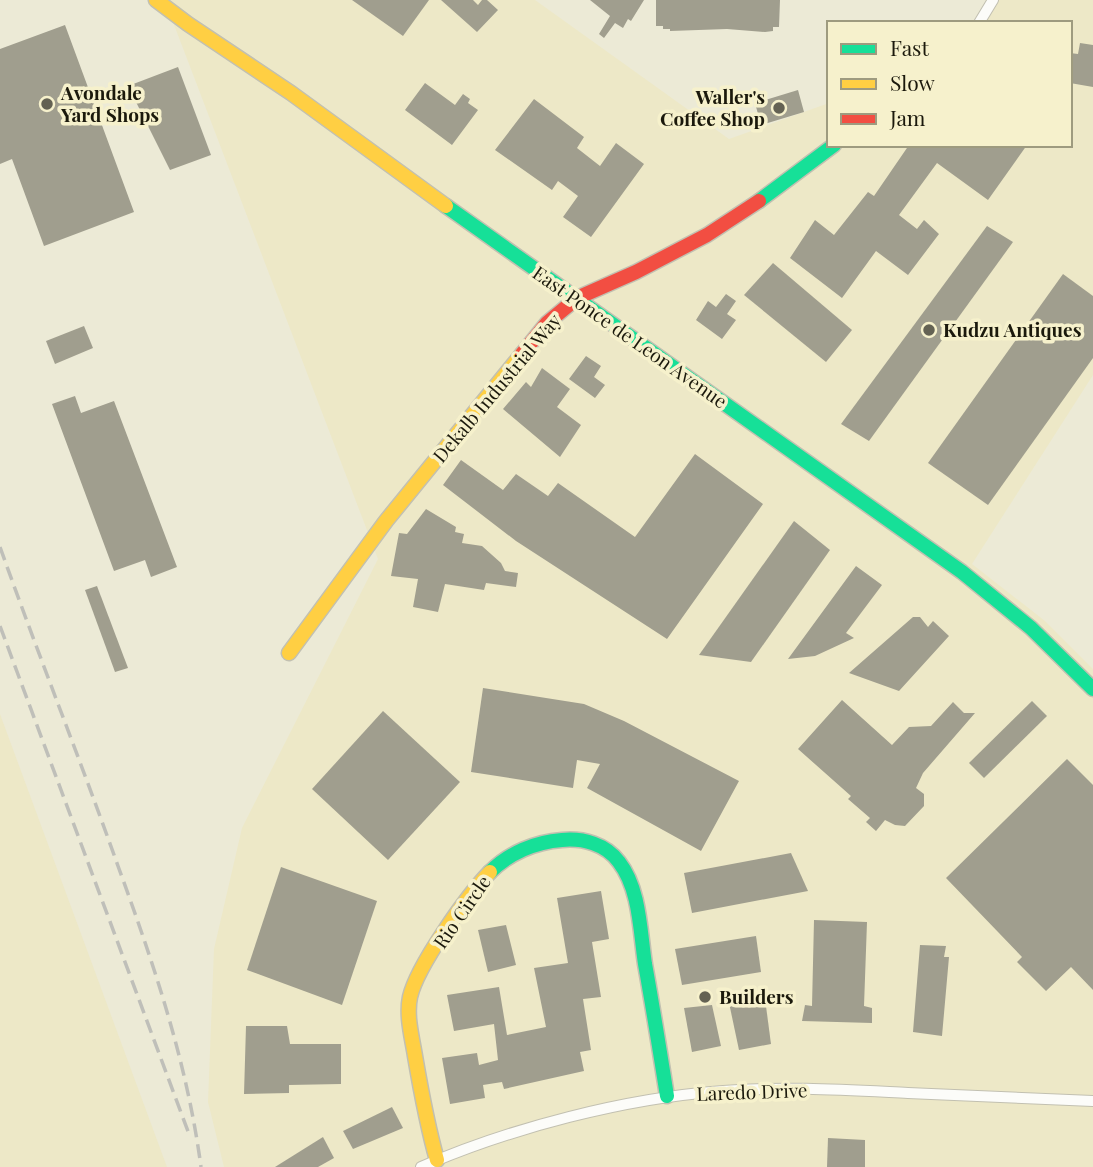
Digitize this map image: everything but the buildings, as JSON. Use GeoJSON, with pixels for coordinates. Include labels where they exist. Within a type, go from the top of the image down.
{"type":"FeatureCollection","features":[{"type":"Feature","properties":{"kind":"street","name":"East Ponce de Leon Avenue"},"geometry":{"type":"LineString","coordinates":[[156,0],[264,73],[434,199],[577,298],[992,596],[1093,689]]}},
{"type":"Feature","properties":{"kind":"street"},"geometry":{"type":"LineString","coordinates":[[980,21],[993,0]]}},
{"type":"Feature","properties":{"kind":"street","name":"Dekalb Industrial Way"},"geometry":{"type":"LineString","coordinates":[[289,653],[386,521],[547,324],[577,298],[636,272],[707,235],[764,198],[831,147]]}},
{"type":"Feature","properties":{"kind":"street","name":"Rio Circle"},"geometry":{"type":"LineString","coordinates":[[438,1160],[427,1125],[410,1027],[408,1010],[411,992],[481,881],[499,863],[521,850],[537,845],[571,840],[593,843],[613,855],[626,872],[635,896],[667,1096]]}},
{"type":"Feature","properties":{"kind":"street","name":"Laredo Drive"},"geometry":{"type":"LineString","coordinates":[[421,1167],[531,1129],[599,1110],[667,1096],[735,1090],[816,1089],[1093,1101]]}},
{"type":"Feature","properties":{"kind":"shaded area"},"geometry":{"type":"Polygon","coordinates":[[[159,0],[535,0],[729,139],[827,104],[827,147],[1072,147],[1072,21],[978,21],[989,0],[1093,0],[1093,375],[972,564],[1045,621],[1093,669],[1093,1167],[224,1167],[208,1102],[214,949],[242,828],[378,559],[168,9],[159,0]]]}},
{"type":"Feature","properties":{"kind":"shaded area"},"geometry":{"type":"Polygon","coordinates":[[[0,714],[167,1167],[0,1167],[0,714]]]}},
{"type":"Feature","properties":{"kind":"railway"},"geometry":{"type":"LineString","coordinates":[[0,547],[104,826],[168,1014],[187,1090],[201,1167]]}},
{"type":"Feature","properties":{"kind":"railway"},"geometry":{"type":"LineString","coordinates":[[0,626],[189,1134]]}},
{"type":"Feature","properties":{"kind":"traffic: fast"},"geometry":{"type":"LineString","coordinates":[[759,201],[831,147]]}},
{"type":"Feature","properties":{"kind":"traffic: fast"},"geometry":{"type":"LineString","coordinates":[[446,206],[962,572],[1031,628],[1093,689]]}},
{"type":"Feature","properties":{"kind":"traffic: fast"},"geometry":{"type":"LineString","coordinates":[[490,872],[505,859],[523,850],[562,840],[594,844],[608,851],[619,862],[631,885],[638,911],[667,1096]]}},
{"type":"Feature","properties":{"kind":"traffic: slow"},"geometry":{"type":"LineString","coordinates":[[156,0],[291,93],[446,206]]}},
{"type":"Feature","properties":{"kind":"traffic: slow"},"geometry":{"type":"LineString","coordinates":[[289,653],[386,521],[522,354]]}},
{"type":"Feature","properties":{"kind":"traffic: slow"},"geometry":{"type":"LineString","coordinates":[[437,1160],[424,1108],[411,1034],[410,997],[422,968],[444,932],[490,872]]}},
{"type":"Feature","properties":{"kind":"traffic: jam"},"geometry":{"type":"LineString","coordinates":[[522,354],[547,323],[577,298],[636,272],[707,235],[759,201]]}},
{"type":"Feature","properties":{"kind":"place","name":"Avondale Yard Shops"},"geometry":{"type":"Point","coordinates":[47,104]}},
{"type":"Feature","properties":{"kind":"place","name":"Waller's Coffee Shop"},"geometry":{"type":"Point","coordinates":[779,108]}},
{"type":"Feature","properties":{"kind":"place","name":"Kudzu Antiques"},"geometry":{"type":"Point","coordinates":[929,330]}},
{"type":"Feature","properties":{"kind":"place","name":"Builders"},"geometry":{"type":"Point","coordinates":[705,997]}}]}
